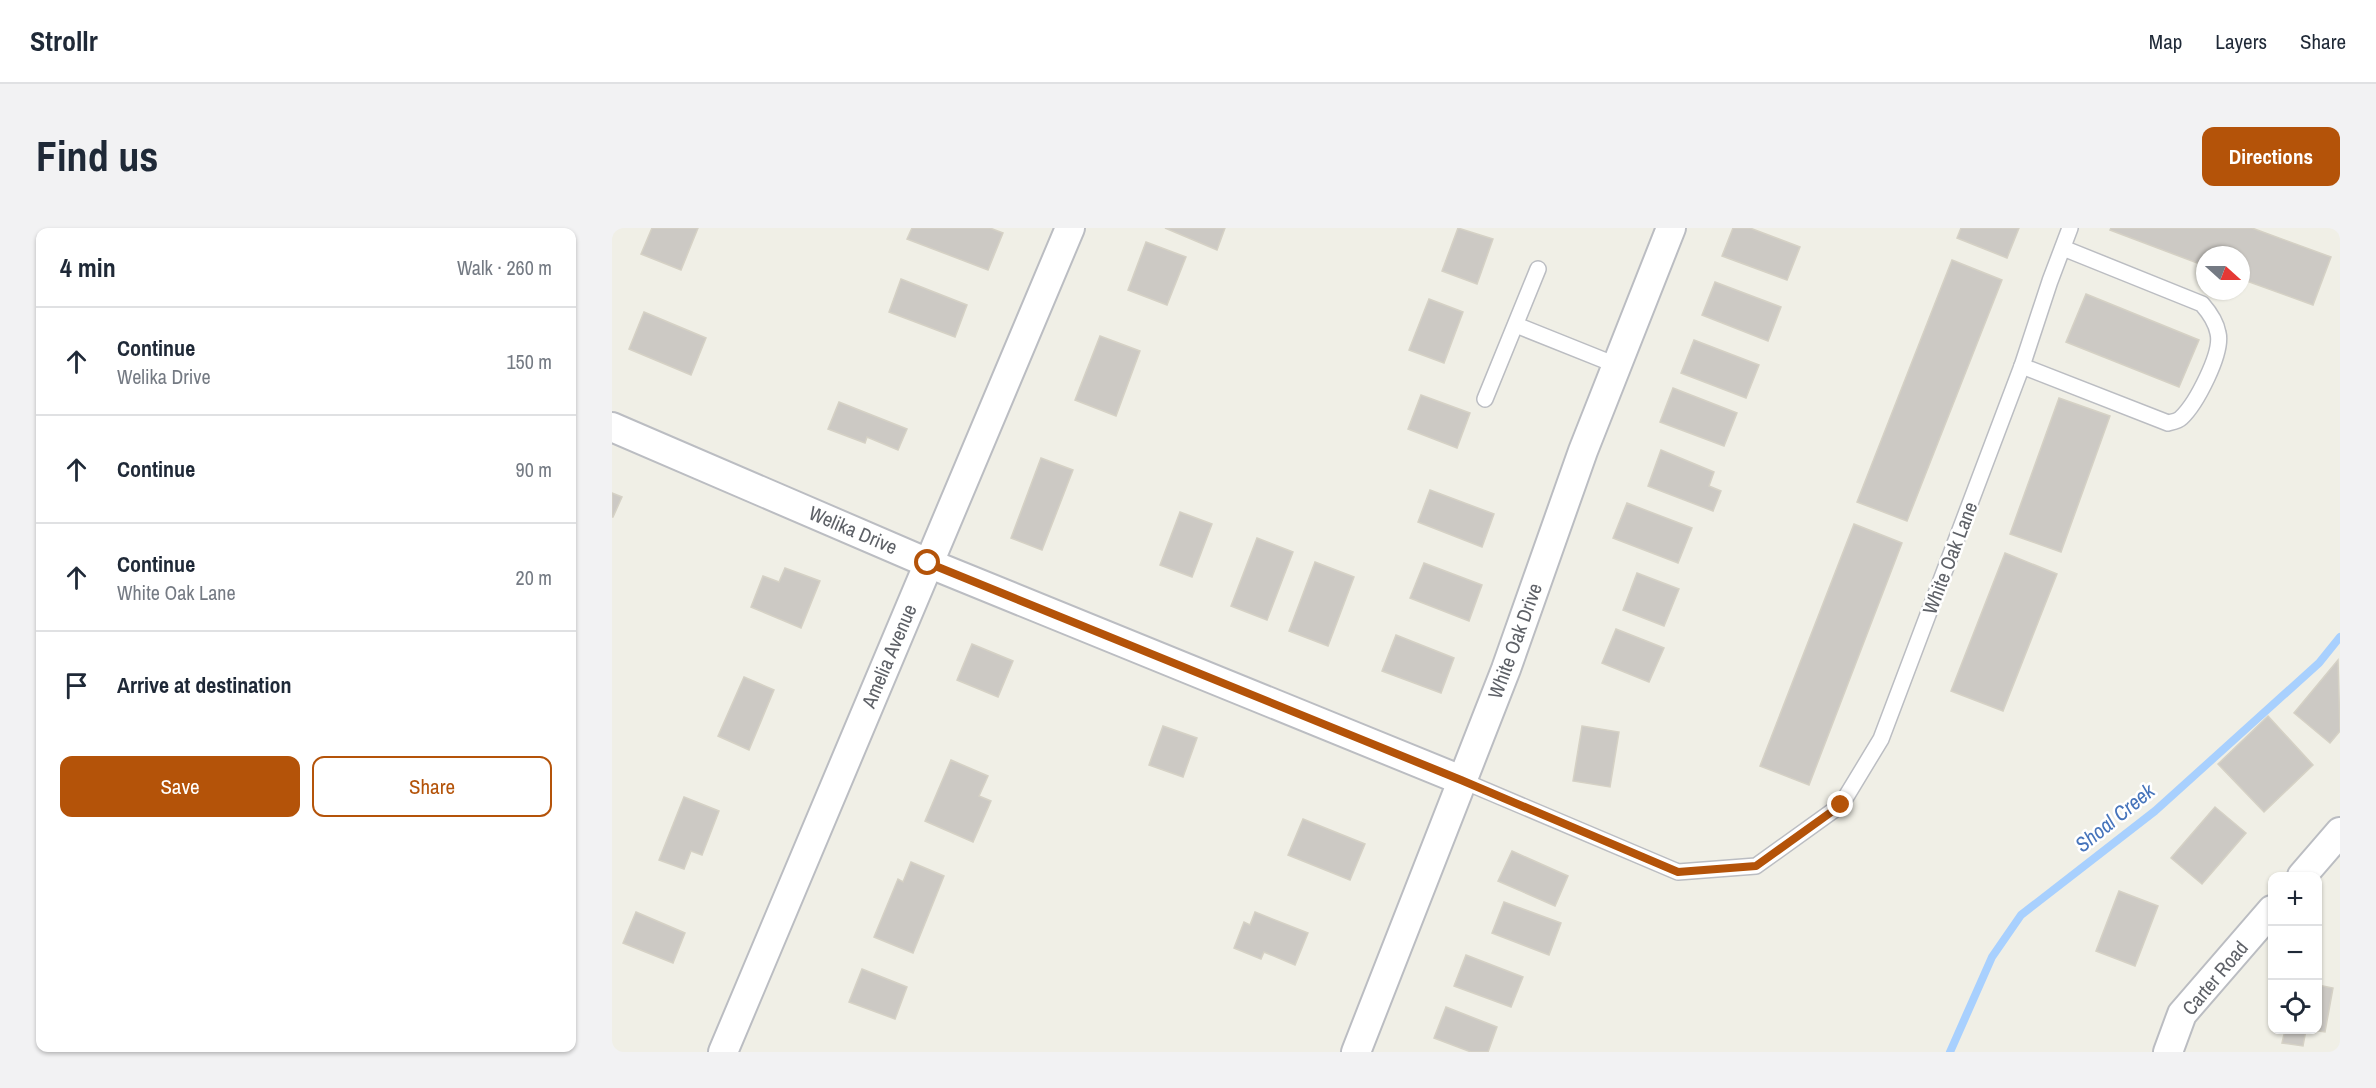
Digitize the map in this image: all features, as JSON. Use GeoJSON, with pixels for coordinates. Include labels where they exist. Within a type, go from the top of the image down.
{"type":"FeatureCollection","features":[{"type":"Feature","properties":{"kind":"street","name":"Amelia Avenue"},"geometry":{"type":"LineString","coordinates":[[723,1052],[1070,228]]}},
{"type":"Feature","properties":{"kind":"street","name":"White Oak Drive"},"geometry":{"type":"LineString","coordinates":[[1356,1052],[1506,669],[1583,451],[1671,228]]}},
{"type":"Feature","properties":{"kind":"street","name":"Welika Drive"},"geometry":{"type":"LineString","coordinates":[[612,427],[928,563],[1461,780]]}},
{"type":"Feature","properties":{"kind":"street"},"geometry":{"type":"LineString","coordinates":[[2305,872],[2340,832]]}},
{"type":"Feature","properties":{"kind":"street","name":"Carter Road"},"geometry":{"type":"LineString","coordinates":[[2168,1052],[2182,1014],[2268,915]]}},
{"type":"Feature","properties":{"kind":"lane","name":"White Oak Lane"},"geometry":{"type":"LineString","coordinates":[[1461,780],[1678,872],[1756,866],[1841,805],[1881,739],[2022,366],[2070,228]]}},
{"type":"Feature","properties":{"kind":"lane"},"geometry":{"type":"LineString","coordinates":[[2022,366],[2168,423],[2180,419],[2202,390],[2213,365],[2219,335],[2211,315],[2202,304],[2062,248]]}},
{"type":"Feature","properties":{"kind":"lane"},"geometry":{"type":"LineString","coordinates":[[1485,399],[1538,269]]}},
{"type":"Feature","properties":{"kind":"lane"},"geometry":{"type":"LineString","coordinates":[[1516,325],[1616,365]]}},
{"type":"Feature","properties":{"kind":"building"},"geometry":{"type":"Polygon","coordinates":[[[652,228],[698,228],[681,270],[641,254],[652,228]]]}},
{"type":"Feature","properties":{"kind":"building"},"geometry":{"type":"Polygon","coordinates":[[[912,228],[990,228],[1003,233],[988,270],[907,239],[912,228]]]}},
{"type":"Feature","properties":{"kind":"building"},"geometry":{"type":"Polygon","coordinates":[[[1165,228],[1225,228],[1217,250],[1165,228]]]}},
{"type":"Feature","properties":{"kind":"building"},"geometry":{"type":"Polygon","coordinates":[[[1458,228],[1493,239],[1477,284],[1442,271],[1458,228]]]}},
{"type":"Feature","properties":{"kind":"building"},"geometry":{"type":"Polygon","coordinates":[[[1733,228],[1750,228],[1800,247],[1787,280],[1722,256],[1733,228]]]}},
{"type":"Feature","properties":{"kind":"building"},"geometry":{"type":"Polygon","coordinates":[[[1961,228],[2019,228],[2007,258],[1957,238],[1961,228]]]}},
{"type":"Feature","properties":{"kind":"building"},"geometry":{"type":"Polygon","coordinates":[[[2111,228],[2252,228],[2331,257],[2313,305],[2250,282],[2250,246],[2196,246],[2196,263],[2110,230],[2111,228]]]}},
{"type":"Feature","properties":{"kind":"building"},"geometry":{"type":"Polygon","coordinates":[[[1146,242],[1186,257],[1167,305],[1128,290],[1146,242]]]}},
{"type":"Feature","properties":{"kind":"building"},"geometry":{"type":"Polygon","coordinates":[[[1952,260],[2002,280],[1907,521],[1857,502],[1952,260]]]}},
{"type":"Feature","properties":{"kind":"building"},"geometry":{"type":"Polygon","coordinates":[[[901,279],[967,305],[955,337],[889,312],[901,279]]]}},
{"type":"Feature","properties":{"kind":"building"},"geometry":{"type":"Polygon","coordinates":[[[1715,282],[1781,307],[1768,341],[1702,315],[1715,282]]]}},
{"type":"Feature","properties":{"kind":"building"},"geometry":{"type":"Polygon","coordinates":[[[2086,294],[2199,340],[2179,387],[2066,342],[2086,294]]]}},
{"type":"Feature","properties":{"kind":"building"},"geometry":{"type":"Polygon","coordinates":[[[1429,299],[1463,312],[1444,363],[1409,350],[1429,299]]]}},
{"type":"Feature","properties":{"kind":"building"},"geometry":{"type":"Polygon","coordinates":[[[644,312],[706,338],[691,375],[629,349],[644,312]]]}},
{"type":"Feature","properties":{"kind":"building"},"geometry":{"type":"Polygon","coordinates":[[[1100,336],[1140,351],[1116,416],[1075,400],[1100,336]]]}},
{"type":"Feature","properties":{"kind":"building"},"geometry":{"type":"Polygon","coordinates":[[[1694,340],[1759,365],[1746,398],[1681,373],[1694,340]]]}},
{"type":"Feature","properties":{"kind":"building"},"geometry":{"type":"Polygon","coordinates":[[[1673,388],[1737,413],[1724,446],[1660,422],[1673,388]]]}},
{"type":"Feature","properties":{"kind":"building"},"geometry":{"type":"Polygon","coordinates":[[[1421,395],[1470,413],[1457,448],[1408,429],[1421,395]]]}},
{"type":"Feature","properties":{"kind":"building"},"geometry":{"type":"Polygon","coordinates":[[[2059,398],[2110,416],[2061,552],[2010,534],[2059,398]]]}},
{"type":"Feature","properties":{"kind":"building"},"geometry":{"type":"Polygon","coordinates":[[[839,402],[907,429],[898,450],[867,437],[865,443],[828,429],[839,402]]]}},
{"type":"Feature","properties":{"kind":"building"},"geometry":{"type":"Polygon","coordinates":[[[1661,450],[1714,472],[1709,486],[1721,491],[1713,511],[1648,486],[1661,450]]]}},
{"type":"Feature","properties":{"kind":"building"},"geometry":{"type":"Polygon","coordinates":[[[1041,458],[1073,470],[1042,550],[1011,538],[1041,458]]]}},
{"type":"Feature","properties":{"kind":"building"},"geometry":{"type":"Polygon","coordinates":[[[1430,490],[1494,514],[1482,547],[1418,522],[1430,490]]]}},
{"type":"Feature","properties":{"kind":"building"},"geometry":{"type":"Polygon","coordinates":[[[612,493],[622,497],[613,517],[612,517],[612,493]]]}},
{"type":"Feature","properties":{"kind":"building"},"geometry":{"type":"Polygon","coordinates":[[[1627,503],[1692,528],[1678,563],[1613,538],[1627,503]]]}},
{"type":"Feature","properties":{"kind":"building"},"geometry":{"type":"Polygon","coordinates":[[[1180,512],[1212,524],[1192,577],[1160,565],[1180,512]]]}},
{"type":"Feature","properties":{"kind":"building"},"geometry":{"type":"Polygon","coordinates":[[[1854,524],[1902,543],[1809,785],[1760,766],[1854,524]]]}},
{"type":"Feature","properties":{"kind":"building"},"geometry":{"type":"Polygon","coordinates":[[[1257,538],[1293,552],[1267,620],[1231,606],[1257,538]]]}},
{"type":"Feature","properties":{"kind":"building"},"geometry":{"type":"Polygon","coordinates":[[[2005,553],[2057,574],[2003,711],[1951,691],[2005,553]]]}},
{"type":"Feature","properties":{"kind":"building"},"geometry":{"type":"Polygon","coordinates":[[[1315,562],[1354,577],[1328,646],[1289,631],[1315,562]]]}},
{"type":"Feature","properties":{"kind":"building"},"geometry":{"type":"Polygon","coordinates":[[[1424,563],[1482,585],[1469,621],[1410,598],[1424,563]]]}},
{"type":"Feature","properties":{"kind":"building"},"geometry":{"type":"Polygon","coordinates":[[[785,568],[820,581],[801,628],[751,607],[763,576],[779,582],[785,568]]]}},
{"type":"Feature","properties":{"kind":"building"},"geometry":{"type":"Polygon","coordinates":[[[1637,573],[1679,589],[1664,626],[1623,610],[1637,573]]]}},
{"type":"Feature","properties":{"kind":"building"},"geometry":{"type":"Polygon","coordinates":[[[1616,629],[1664,648],[1649,682],[1602,663],[1616,629]]]}},
{"type":"Feature","properties":{"kind":"building"},"geometry":{"type":"Polygon","coordinates":[[[1396,635],[1454,658],[1441,693],[1382,671],[1396,635]]]}},
{"type":"Feature","properties":{"kind":"building"},"geometry":{"type":"Polygon","coordinates":[[[972,644],[1013,661],[998,697],[957,680],[972,644]]]}},
{"type":"Feature","properties":{"kind":"building"},"geometry":{"type":"Polygon","coordinates":[[[2338,660],[2340,731],[2330,743],[2294,713],[2338,660]]]}},
{"type":"Feature","properties":{"kind":"building"},"geometry":{"type":"Polygon","coordinates":[[[744,677],[774,690],[749,750],[718,736],[744,677]]]}},
{"type":"Feature","properties":{"kind":"building"},"geometry":{"type":"Polygon","coordinates":[[[2268,716],[2313,765],[2264,812],[2218,764],[2268,716]]]}},
{"type":"Feature","properties":{"kind":"building"},"geometry":{"type":"Polygon","coordinates":[[[1163,726],[1197,738],[1183,777],[1149,765],[1163,726]]]}},
{"type":"Feature","properties":{"kind":"building"},"geometry":{"type":"Polygon","coordinates":[[[1582,726],[1619,732],[1610,787],[1573,781],[1582,726]]]}},
{"type":"Feature","properties":{"kind":"building"},"geometry":{"type":"Polygon","coordinates":[[[951,760],[988,776],[979,796],[991,801],[973,842],[925,821],[951,760]]]}},
{"type":"Feature","properties":{"kind":"building"},"geometry":{"type":"Polygon","coordinates":[[[684,797],[719,811],[702,855],[691,851],[684,869],[659,860],[684,797]]]}},
{"type":"Feature","properties":{"kind":"building"},"geometry":{"type":"Polygon","coordinates":[[[2215,807],[2246,833],[2202,884],[2171,858],[2215,807]]]}},
{"type":"Feature","properties":{"kind":"building"},"geometry":{"type":"Polygon","coordinates":[[[1303,819],[1365,844],[1350,880],[1288,855],[1303,819]]]}},
{"type":"Feature","properties":{"kind":"building"},"geometry":{"type":"Polygon","coordinates":[[[1512,851],[1568,876],[1555,906],[1498,881],[1512,851]]]}},
{"type":"Feature","properties":{"kind":"building"},"geometry":{"type":"Polygon","coordinates":[[[911,862],[944,876],[913,953],[874,937],[898,879],[903,882],[911,862]]]}},
{"type":"Feature","properties":{"kind":"building"},"geometry":{"type":"Polygon","coordinates":[[[2119,891],[2158,906],[2135,966],[2096,951],[2119,891]]]}},
{"type":"Feature","properties":{"kind":"building"},"geometry":{"type":"Polygon","coordinates":[[[1504,902],[1561,923],[1549,955],[1492,933],[1504,902]]]}},
{"type":"Feature","properties":{"kind":"building"},"geometry":{"type":"Polygon","coordinates":[[[636,912],[685,933],[673,963],[623,943],[636,912]]]}},
{"type":"Feature","properties":{"kind":"building"},"geometry":{"type":"Polygon","coordinates":[[[1255,912],[1308,933],[1295,965],[1264,952],[1261,959],[1234,948],[1244,922],[1250,925],[1255,912]]]}},
{"type":"Feature","properties":{"kind":"building"},"geometry":{"type":"Polygon","coordinates":[[[1466,955],[1523,977],[1511,1007],[1454,986],[1466,955]]]}},
{"type":"Feature","properties":{"kind":"building"},"geometry":{"type":"Polygon","coordinates":[[[862,969],[907,987],[895,1019],[849,1002],[862,969]]]}},
{"type":"Feature","properties":{"kind":"building"},"geometry":{"type":"Polygon","coordinates":[[[2322,986],[2333,988],[2325,1032],[2322,1032],[2322,986]]]}},
{"type":"Feature","properties":{"kind":"building"},"geometry":{"type":"Polygon","coordinates":[[[1446,1007],[1497,1027],[1488,1052],[1471,1052],[1434,1038],[1446,1007]]]}},
{"type":"Feature","properties":{"kind":"building"},"geometry":{"type":"Polygon","coordinates":[[[2284,1034],[2305,1034],[2303,1046],[2282,1043],[2284,1034]]]}},
{"type":"Feature","properties":{"kind":"waterway","name":"Shoal Creek"},"geometry":{"type":"LineString","coordinates":[[1950,1052],[1992,957],[2021,915],[2155,811],[2319,663],[2340,637]]}},
{"type":"Feature","properties":{"kind":"route"},"geometry":{"type":"LineString","coordinates":[[928,563],[1461,780],[1678,872],[1756,866],[1841,805]]}}]}
